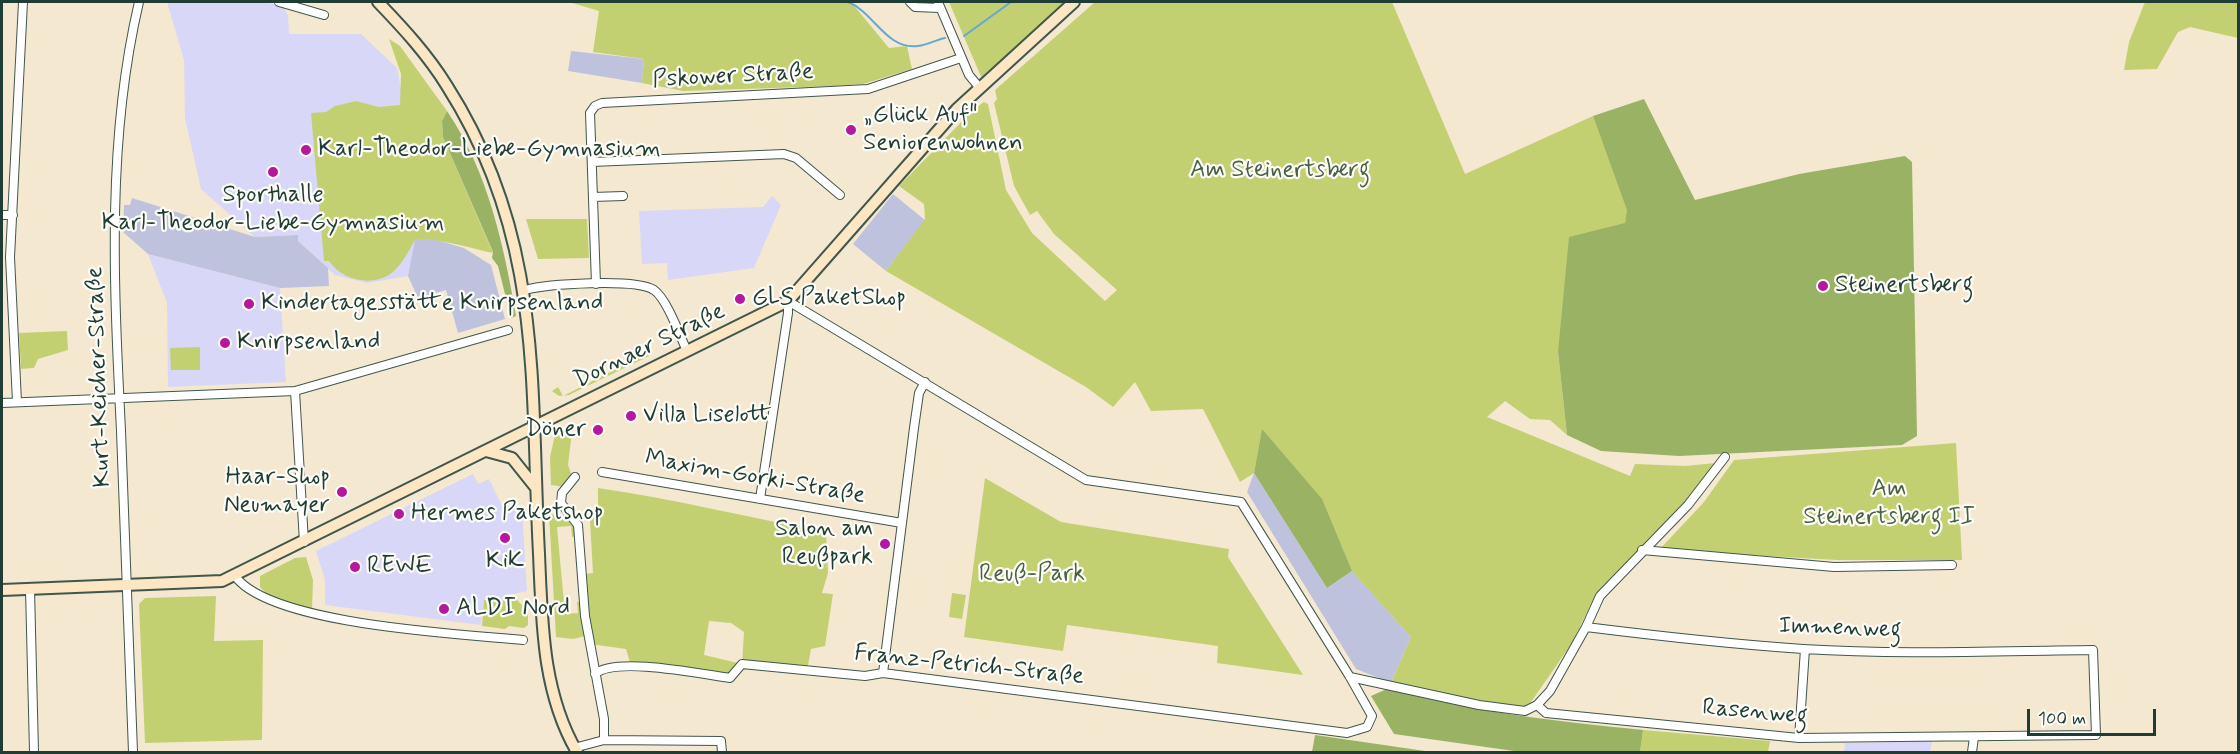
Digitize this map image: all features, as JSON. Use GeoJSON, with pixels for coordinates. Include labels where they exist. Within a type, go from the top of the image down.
{"type":"FeatureCollection","features":[{"type":"Feature","properties":{"kind":"main road"},"geometry":{"type":"LineString","coordinates":[[378,2],[409,35],[446,84],[482,148],[501,196],[530,289],[536,426],[536,489],[546,656],[557,707],[576,750]]}},
{"type":"Feature","properties":{"kind":"main road","name":"Dornaer Straße"},"geometry":{"type":"LineString","coordinates":[[128,585],[222,581],[235,576],[788,301],[979,87],[1074,2]]}},
{"type":"Feature","properties":{"kind":"main road"},"geometry":{"type":"LineString","coordinates":[[486,451],[512,458],[536,489]]}},
{"type":"Feature","properties":{"kind":"main road"},"geometry":{"type":"LineString","coordinates":[[2,590],[128,585]]}},
{"type":"Feature","properties":{"kind":"street"},"geometry":{"type":"LineString","coordinates":[[17,402],[10,257],[23,2]]}},
{"type":"Feature","properties":{"kind":"street","name":"Kurt-Keicher-Straße"},"geometry":{"type":"LineString","coordinates":[[133,753],[119,399],[115,196],[123,75],[139,2]]}},
{"type":"Feature","properties":{"kind":"street"},"geometry":{"type":"LineString","coordinates":[[279,2],[324,15]]}},
{"type":"Feature","properties":{"kind":"street"},"geometry":{"type":"LineString","coordinates":[[910,2],[915,7],[939,5],[969,75],[979,87]]}},
{"type":"Feature","properties":{"kind":"street","name":"Pskower Straße"},"geometry":{"type":"LineString","coordinates":[[596,284],[590,113],[595,106],[602,103],[868,89],[961,58]]}},
{"type":"Feature","properties":{"kind":"street"},"geometry":{"type":"LineString","coordinates":[[592,162],[784,154],[796,158],[840,195]]}},
{"type":"Feature","properties":{"kind":"street"},"geometry":{"type":"LineString","coordinates":[[593,197],[623,196]]}},
{"type":"Feature","properties":{"kind":"street"},"geometry":{"type":"LineString","coordinates":[[2,215],[13,215]]}},
{"type":"Feature","properties":{"kind":"street"},"geometry":{"type":"LineString","coordinates":[[530,289],[628,283],[653,290],[660,296],[687,351]]}},
{"type":"Feature","properties":{"kind":"street"},"geometry":{"type":"LineString","coordinates":[[760,498],[784,342],[788,301],[1086,480],[1241,502],[1350,676],[1479,705],[1525,711],[1537,705],[1550,692],[1586,627],[1600,596],[1642,550],[1688,506],[1725,457]]}},
{"type":"Feature","properties":{"kind":"street"},"geometry":{"type":"LineString","coordinates":[[2,403],[295,391],[508,330]]}},
{"type":"Feature","properties":{"kind":"street"},"geometry":{"type":"LineString","coordinates":[[883,673],[919,393],[925,382]]}},
{"type":"Feature","properties":{"kind":"street"},"geometry":{"type":"LineString","coordinates":[[295,391],[304,542]]}},
{"type":"Feature","properties":{"kind":"street","name":"Maxim-Gorki-Straße"},"geometry":{"type":"LineString","coordinates":[[602,472],[902,524]]}},
{"type":"Feature","properties":{"kind":"street"},"geometry":{"type":"LineString","coordinates":[[575,477],[562,493],[561,502],[578,525],[585,616],[603,719],[604,740]]}},
{"type":"Feature","properties":{"kind":"street"},"geometry":{"type":"LineString","coordinates":[[1642,550],[1834,567],[1952,565]]}},
{"type":"Feature","properties":{"kind":"street"},"geometry":{"type":"LineString","coordinates":[[235,576],[241,585],[253,592],[312,615],[524,640]]}},
{"type":"Feature","properties":{"kind":"street"},"geometry":{"type":"LineString","coordinates":[[30,589],[34,753]]}},
{"type":"Feature","properties":{"kind":"street","name":"Immenweg"},"geometry":{"type":"LineString","coordinates":[[1586,627],[1689,640],[1804,649],[2094,650],[2097,735]]}},
{"type":"Feature","properties":{"kind":"street"},"geometry":{"type":"LineString","coordinates":[[1800,738],[1804,649]]}},
{"type":"Feature","properties":{"kind":"street","name":"Franz-Petrich-Straße"},"geometry":{"type":"LineString","coordinates":[[595,674],[602,669],[631,666],[730,678],[742,664],[865,676],[883,673],[1347,733],[1367,727],[1372,716],[1350,676]]}},
{"type":"Feature","properties":{"kind":"street","name":"Rasenweg"},"geometry":{"type":"LineString","coordinates":[[1537,705],[1546,713],[1800,738],[2097,735]]}},
{"type":"Feature","properties":{"kind":"street"},"geometry":{"type":"LineString","coordinates":[[1972,753],[1974,736]]}},
{"type":"Feature","properties":{"kind":"street"},"geometry":{"type":"LineString","coordinates":[[576,750],[604,740],[721,741],[722,753]]}},
{"type":"Feature","properties":{"kind":"shaded area","name":"Karl-Theodor-Liebe-Gymnasium"},"geometry":{"type":"Polygon","coordinates":[[[167,2],[266,2],[283,7],[288,15],[289,34],[361,34],[397,68],[416,240],[408,276],[367,283],[335,275],[298,241],[297,235],[255,237],[201,189],[185,118],[184,60],[167,2]]]}},
{"type":"Feature","properties":{"kind":"shaded area"},"geometry":{"type":"Polygon","coordinates":[[[571,51],[644,59],[642,83],[568,71],[571,51]]]}},
{"type":"Feature","properties":{"kind":"shaded area"},"geometry":{"type":"Polygon","coordinates":[[[893,194],[925,220],[886,271],[853,244],[893,194]]]}},
{"type":"Feature","properties":{"kind":"shaded area"},"geometry":{"type":"Polygon","coordinates":[[[772,196],[781,205],[754,268],[668,280],[667,263],[642,264],[639,211],[763,207],[772,196]]]}},
{"type":"Feature","properties":{"kind":"shaded area"},"geometry":{"type":"Polygon","coordinates":[[[132,198],[255,237],[298,235],[298,241],[328,268],[329,286],[280,288],[148,254],[123,232],[124,205],[130,205],[132,198]]]}},
{"type":"Feature","properties":{"kind":"shaded area"},"geometry":{"type":"Polygon","coordinates":[[[427,237],[464,248],[491,265],[505,319],[458,333],[446,290],[418,298],[408,276],[415,240],[427,237]]]}},
{"type":"Feature","properties":{"kind":"shaded area","name":"Knirpsenland"},"geometry":{"type":"Polygon","coordinates":[[[148,254],[280,288],[286,382],[168,387],[167,303],[148,254]]]}},
{"type":"Feature","properties":{"kind":"shaded area"},"geometry":{"type":"Polygon","coordinates":[[[1254,473],[1327,588],[1352,571],[1411,637],[1391,683],[1356,669],[1247,492],[1254,473]]]}},
{"type":"Feature","properties":{"kind":"shaded area"},"geometry":{"type":"Polygon","coordinates":[[[473,474],[478,484],[489,479],[503,508],[522,508],[527,591],[504,596],[504,603],[484,601],[481,625],[325,605],[325,580],[316,551],[473,474]]]}},
{"type":"Feature","properties":{"kind":"shaded area"},"geometry":{"type":"Polygon","coordinates":[[[1932,741],[1930,752],[1844,752],[1845,743],[1932,741]]]}},
{"type":"Feature","properties":{"kind":"green space"},"geometry":{"type":"Polygon","coordinates":[[[569,2],[851,2],[889,48],[907,46],[912,69],[863,84],[835,86],[683,91],[642,83],[644,59],[593,52],[599,11],[569,2]]]}},
{"type":"Feature","properties":{"kind":"green space"},"geometry":{"type":"Polygon","coordinates":[[[949,2],[1066,2],[982,79],[949,2]]]}},
{"type":"Feature","properties":{"kind":"green space","name":"Am Steinertsberg"},"geometry":{"type":"Polygon","coordinates":[[[1095,2],[1392,2],[1465,174],[1593,116],[1628,210],[1625,223],[1558,352],[1567,435],[1550,420],[1530,419],[1505,401],[1487,417],[1630,476],[1635,464],[1685,466],[1716,463],[1687,501],[1618,571],[1591,604],[1572,643],[1529,705],[1518,708],[1483,705],[1391,683],[1411,637],[1349,568],[1342,547],[1262,430],[1254,473],[1240,482],[1203,409],[1151,411],[1135,382],[1113,407],[1086,387],[886,271],[925,219],[924,204],[899,186],[974,109],[984,102],[988,104],[1006,190],[1032,233],[1105,301],[1117,290],[1054,234],[1037,211],[1030,215],[1014,186],[994,103],[997,99],[995,90],[1095,2]]]}},
{"type":"Feature","properties":{"kind":"green space"},"geometry":{"type":"Polygon","coordinates":[[[2145,2],[2238,2],[2238,38],[2190,27],[2178,32],[2157,69],[2124,70],[2129,42],[2145,2]]]}},
{"type":"Feature","properties":{"kind":"green space"},"geometry":{"type":"Polygon","coordinates":[[[389,39],[400,46],[447,111],[442,121],[443,137],[493,253],[442,241],[415,240],[393,272],[381,279],[364,281],[348,277],[329,261],[324,261],[311,113],[326,112],[335,106],[356,101],[379,107],[400,105],[401,74],[389,39]]]}},
{"type":"Feature","properties":{"kind":"green space"},"geometry":{"type":"Polygon","coordinates":[[[1644,99],[1695,200],[1799,174],[1905,156],[1912,162],[1917,436],[1902,445],[1679,456],[1601,451],[1567,435],[1558,352],[1569,237],[1625,223],[1627,210],[1593,116],[1644,99]]]}},
{"type":"Feature","properties":{"kind":"green space"},"geometry":{"type":"Polygon","coordinates":[[[447,111],[461,134],[484,184],[506,263],[516,316],[511,318],[498,266],[492,258],[493,252],[443,137],[442,121],[447,111]]]}},
{"type":"Feature","properties":{"kind":"green space"},"geometry":{"type":"Polygon","coordinates":[[[526,219],[587,219],[589,258],[538,259],[526,219]]]}},
{"type":"Feature","properties":{"kind":"green space"},"geometry":{"type":"Polygon","coordinates":[[[67,331],[68,350],[38,359],[34,368],[21,369],[19,333],[67,331]]]}},
{"type":"Feature","properties":{"kind":"green space"},"geometry":{"type":"Polygon","coordinates":[[[200,347],[200,370],[171,370],[170,348],[200,347]]]}},
{"type":"Feature","properties":{"kind":"green space"},"geometry":{"type":"Polygon","coordinates":[[[642,351],[649,356],[569,395],[564,396],[636,359],[634,354],[642,351]]]}},
{"type":"Feature","properties":{"kind":"green space"},"geometry":{"type":"Polygon","coordinates":[[[558,387],[563,396],[559,396],[552,391],[558,387]]]}},
{"type":"Feature","properties":{"kind":"green space"},"geometry":{"type":"Polygon","coordinates":[[[573,423],[568,465],[572,476],[565,487],[551,485],[550,457],[555,435],[573,423]]]}},
{"type":"Feature","properties":{"kind":"green space"},"geometry":{"type":"Polygon","coordinates":[[[1262,429],[1322,499],[1352,571],[1327,588],[1254,473],[1262,429]]]}},
{"type":"Feature","properties":{"kind":"green space","name":"Am Steinertsberg II"},"geometry":{"type":"Polygon","coordinates":[[[1956,443],[1962,560],[1837,560],[1659,550],[1704,502],[1734,460],[1956,443]]]}},
{"type":"Feature","properties":{"kind":"green space","name":"Reuß-Park"},"geometry":{"type":"Polygon","coordinates":[[[985,478],[1061,522],[1229,549],[1228,557],[1303,675],[1217,663],[1218,646],[1067,625],[1063,651],[964,637],[985,478]]]}},
{"type":"Feature","properties":{"kind":"green space"},"geometry":{"type":"Polygon","coordinates":[[[598,488],[826,532],[828,573],[822,593],[833,594],[825,646],[811,649],[807,671],[742,664],[730,678],[631,666],[626,649],[590,644],[585,574],[593,573],[590,521],[582,518],[585,512],[598,513],[598,488]],[[709,621],[704,655],[742,664],[744,632],[731,623],[709,621]]]}},
{"type":"Feature","properties":{"kind":"green space"},"geometry":{"type":"Polygon","coordinates":[[[549,514],[570,516],[578,525],[579,536],[572,537],[571,526],[557,527],[565,614],[578,613],[577,602],[581,602],[585,636],[573,639],[556,637],[549,514]]]}},
{"type":"Feature","properties":{"kind":"green space"},"geometry":{"type":"Polygon","coordinates":[[[306,557],[313,580],[312,610],[268,595],[260,587],[260,576],[295,558],[306,557]]]}},
{"type":"Feature","properties":{"kind":"green space"},"geometry":{"type":"Polygon","coordinates":[[[952,593],[966,595],[962,619],[949,617],[952,593]]]}},
{"type":"Feature","properties":{"kind":"green space"},"geometry":{"type":"Polygon","coordinates":[[[216,596],[214,641],[263,640],[262,740],[145,743],[139,604],[145,598],[216,596]]]}},
{"type":"Feature","properties":{"kind":"green space"},"geometry":{"type":"Polygon","coordinates":[[[504,596],[514,597],[528,611],[528,625],[524,628],[509,626],[505,629],[482,626],[484,600],[503,603],[504,596]]]}},
{"type":"Feature","properties":{"kind":"green space"},"geometry":{"type":"Polygon","coordinates":[[[1389,688],[1484,710],[1643,730],[1640,752],[1521,752],[1394,734],[1371,696],[1389,688]]]}},
{"type":"Feature","properties":{"kind":"green space"},"geometry":{"type":"Polygon","coordinates":[[[1643,730],[1770,741],[1768,752],[1640,752],[1643,730]]]}},
{"type":"Feature","properties":{"kind":"green space"},"geometry":{"type":"Polygon","coordinates":[[[1315,735],[1432,752],[1312,752],[1315,735]]]}},
{"type":"Feature","properties":{"kind":"waterway"},"geometry":{"type":"LineString","coordinates":[[848,2],[857,7],[897,42],[907,46],[925,45],[945,38]]}},
{"type":"Feature","properties":{"kind":"waterway"},"geometry":{"type":"LineString","coordinates":[[964,36],[1011,2]]}},
{"type":"Feature","properties":{"kind":"place","name":"„Glück Auf\" Seniorenwohnen"},"geometry":{"type":"Point","coordinates":[851,130]}},
{"type":"Feature","properties":{"kind":"place","name":"Karl-Theodor-Liebe-Gymnasium"},"geometry":{"type":"Point","coordinates":[306,150]}},
{"type":"Feature","properties":{"kind":"place","name":"Sporthalle Karl-Theodor-Liebe-Gymnasium"},"geometry":{"type":"Point","coordinates":[273,172]}},
{"type":"Feature","properties":{"kind":"place","name":"Steinertsberg"},"geometry":{"type":"Point","coordinates":[1823,286]}},
{"type":"Feature","properties":{"kind":"place","name":"GLS PaketShop"},"geometry":{"type":"Point","coordinates":[740,299]}},
{"type":"Feature","properties":{"kind":"place","name":"Kindertagesstätte Knirpsenland"},"geometry":{"type":"Point","coordinates":[249,304]}},
{"type":"Feature","properties":{"kind":"place","name":"Knirpsenland"},"geometry":{"type":"Point","coordinates":[225,343]}},
{"type":"Feature","properties":{"kind":"place","name":"Villa Liselott"},"geometry":{"type":"Point","coordinates":[631,416]}},
{"type":"Feature","properties":{"kind":"place","name":"Döner"},"geometry":{"type":"Point","coordinates":[598,430]}},
{"type":"Feature","properties":{"kind":"place","name":"Haar-Shop Neumayer"},"geometry":{"type":"Point","coordinates":[342,492]}},
{"type":"Feature","properties":{"kind":"place","name":"Hermes Paketshop"},"geometry":{"type":"Point","coordinates":[399,514]}},
{"type":"Feature","properties":{"kind":"place","name":"KiK"},"geometry":{"type":"Point","coordinates":[505,538]}},
{"type":"Feature","properties":{"kind":"place","name":"Salon am Reußpark"},"geometry":{"type":"Point","coordinates":[885,544]}},
{"type":"Feature","properties":{"kind":"place","name":"REWE"},"geometry":{"type":"Point","coordinates":[355,567]}},
{"type":"Feature","properties":{"kind":"place","name":"ALDI Nord"},"geometry":{"type":"Point","coordinates":[444,609]}}]}
